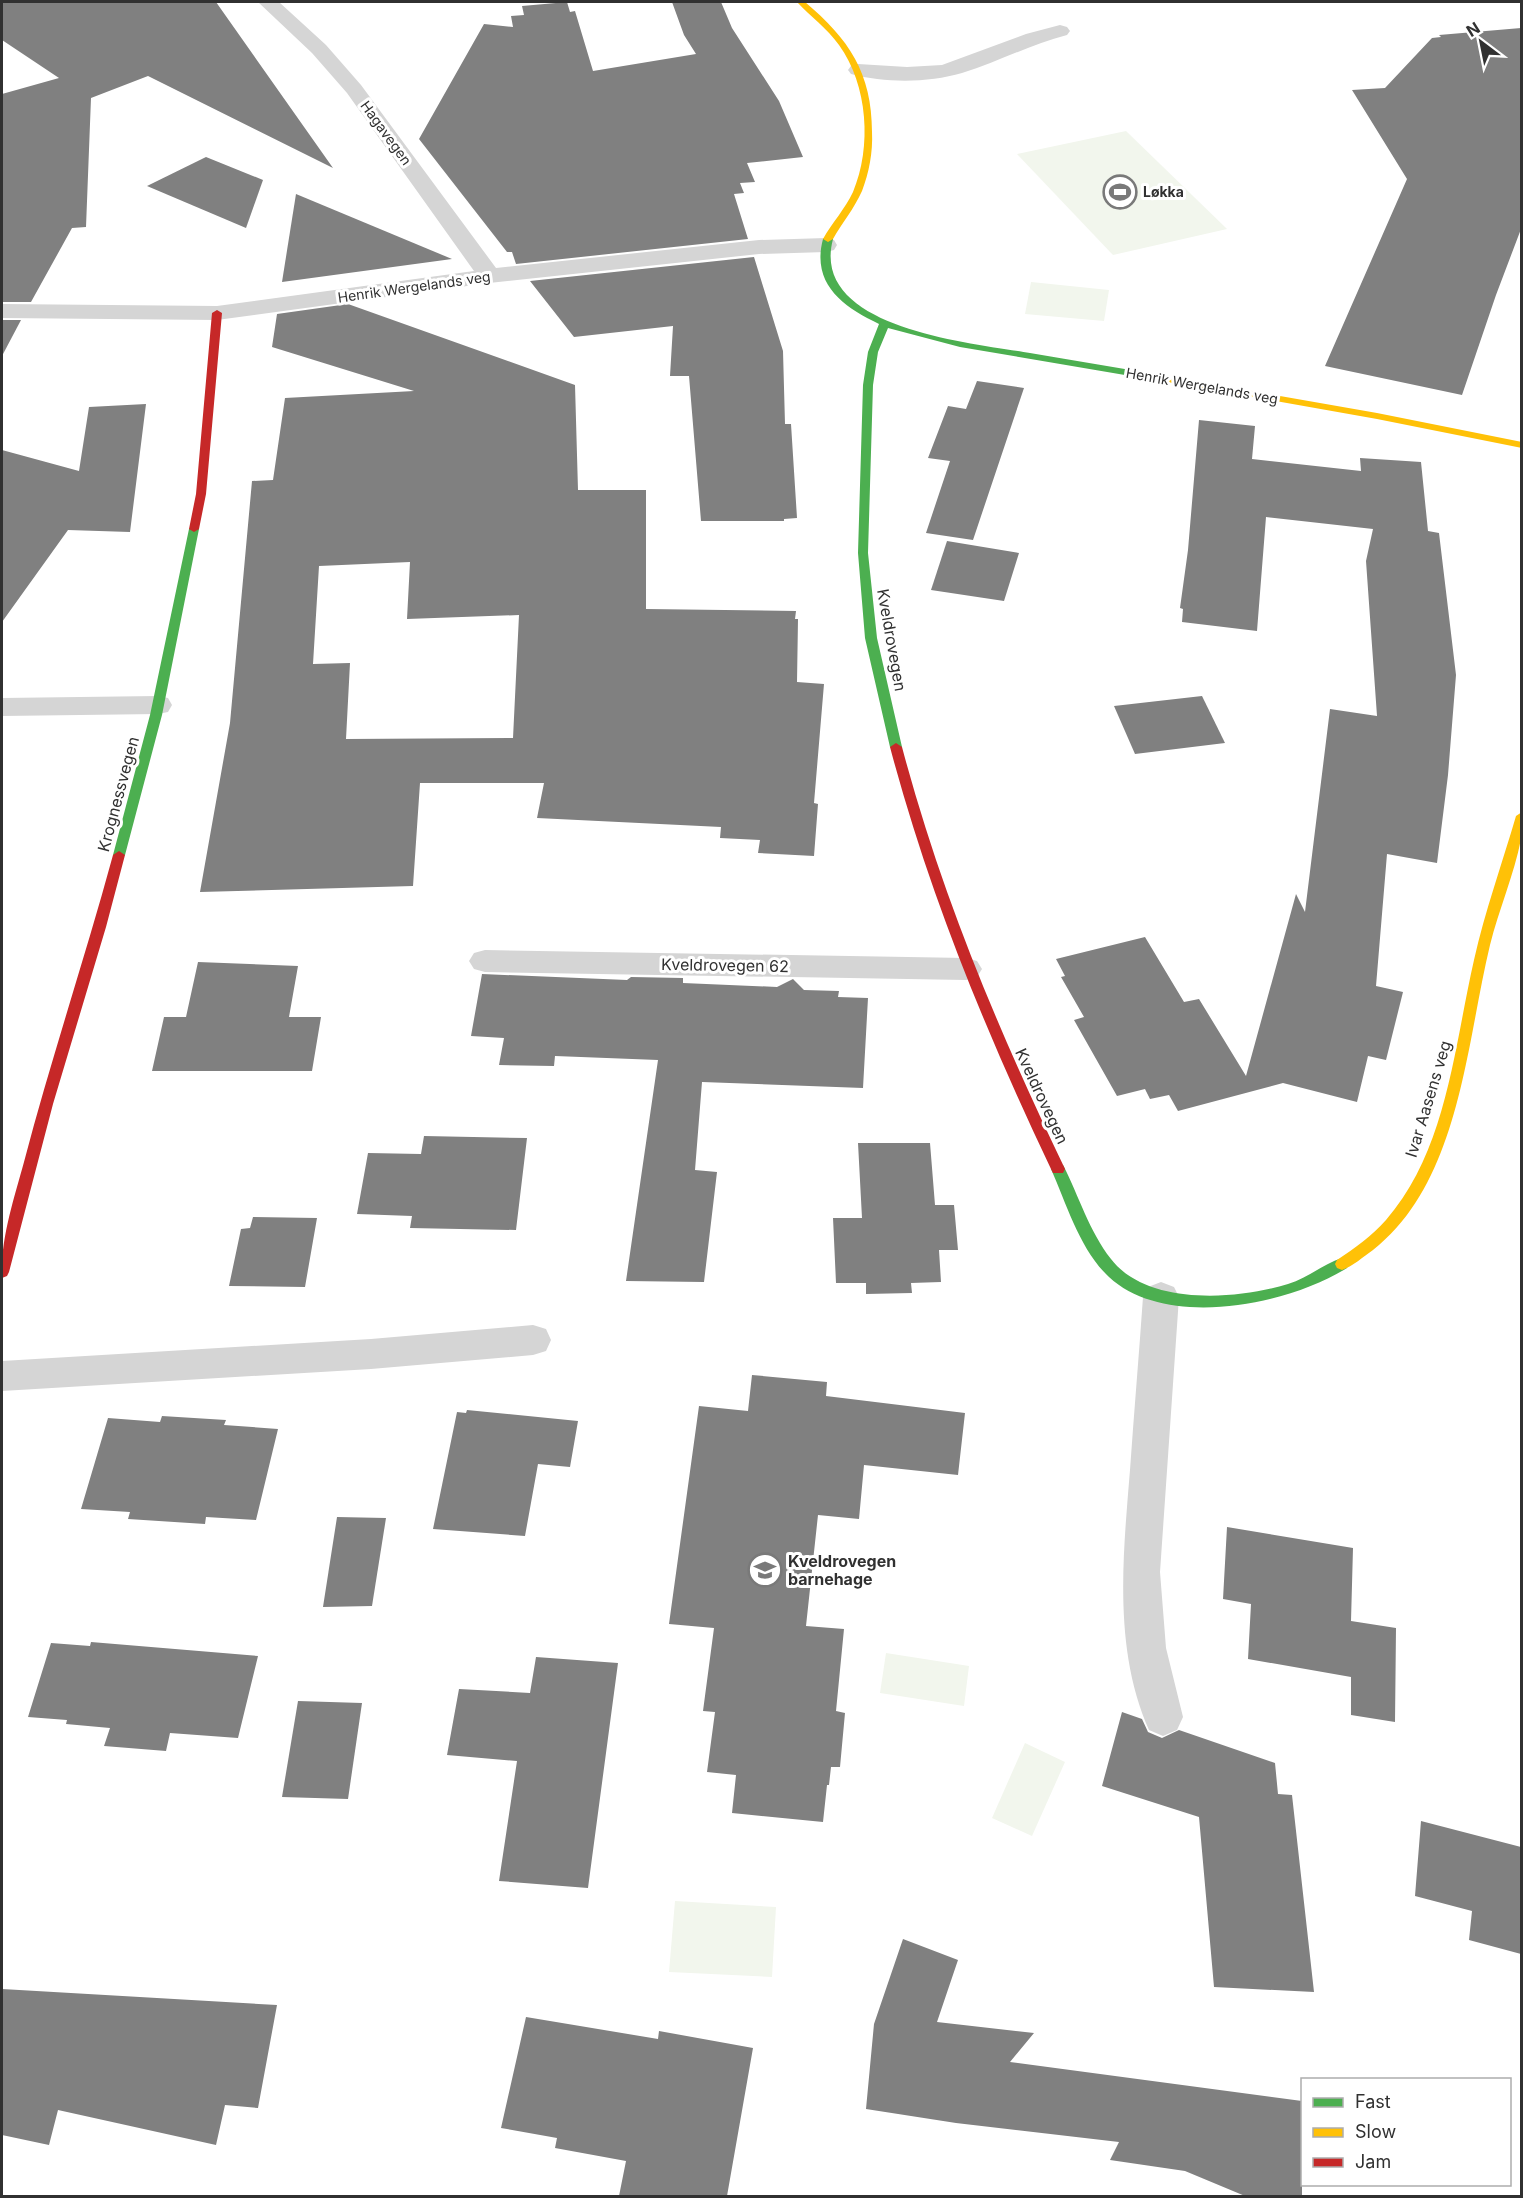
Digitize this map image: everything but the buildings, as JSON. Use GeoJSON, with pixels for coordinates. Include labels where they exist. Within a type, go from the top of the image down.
{"type":"FeatureCollection","features":[{"type":"Feature","properties":{"kind":"street","name":"Hagavegen"},"geometry":{"type":"LineString","coordinates":[[268,2],[319,49],[354,89],[469,245],[489,276]]}},
{"type":"Feature","properties":{"kind":"street"},"geometry":{"type":"LineString","coordinates":[[801,2],[818,15],[842,42],[854,60],[863,81],[868,131],[865,163],[853,201],[830,235],[826,245],[827,270],[834,289],[861,312],[885,322]]}},
{"type":"Feature","properties":{"kind":"street"},"geometry":{"type":"LineString","coordinates":[[858,70],[939,71],[954,68],[1041,34],[1060,31]]}},
{"type":"Feature","properties":{"kind":"street","name":"Henrik Wergelands veg"},"geometry":{"type":"LineString","coordinates":[[2,311],[217,313],[489,276],[759,248],[826,245]]}},
{"type":"Feature","properties":{"kind":"street","name":"Krognessvegen"},"geometry":{"type":"LineString","coordinates":[[2,1272],[46,1104],[100,927],[158,705],[201,494],[217,313]]}},
{"type":"Feature","properties":{"kind":"street","name":"Henrik Wergelands veg"},"geometry":{"type":"LineString","coordinates":[[885,322],[956,343],[1366,414],[1521,445]]}},
{"type":"Feature","properties":{"kind":"street","name":"Kveldrovegen"},"geometry":{"type":"LineString","coordinates":[[885,322],[873,348],[866,417],[863,505],[868,614],[897,754],[915,822],[966,969],[1098,1253],[1117,1277],[1150,1293]]}},
{"type":"Feature","properties":{"kind":"street"},"geometry":{"type":"LineString","coordinates":[[2,707],[158,705]]}},
{"type":"Feature","properties":{"kind":"street","name":"Ivar Aasens veg"},"geometry":{"type":"LineString","coordinates":[[1150,1293],[1230,1299],[1287,1291],[1323,1276],[1352,1258],[1376,1240],[1397,1217],[1419,1181],[1444,1114],[1464,1041],[1492,912],[1521,816]]}},
{"type":"Feature","properties":{"kind":"street","name":"Kveldrovegen 62"},"geometry":{"type":"LineString","coordinates":[[485,961],[966,969]]}},
{"type":"Feature","properties":{"kind":"street"},"geometry":{"type":"LineString","coordinates":[[1150,1293],[1141,1572],[1146,1648],[1163,1717]]}},
{"type":"Feature","properties":{"kind":"street"},"geometry":{"type":"LineString","coordinates":[[2,1376],[371,1354],[533,1340]]}},
{"type":"Feature","properties":{"kind":"shaded area","name":"Løkka"},"geometry":{"type":"Polygon","coordinates":[[[1126,131],[1227,229],[1113,255],[1017,154],[1126,131]]]}},
{"type":"Feature","properties":{"kind":"shaded area"},"geometry":{"type":"Polygon","coordinates":[[[1031,282],[1109,290],[1104,321],[1025,314],[1031,282]]]}},
{"type":"Feature","properties":{"kind":"shaded area"},"geometry":{"type":"Polygon","coordinates":[[[886,1653],[969,1666],[964,1706],[880,1693],[886,1653]]]}},
{"type":"Feature","properties":{"kind":"shaded area"},"geometry":{"type":"Polygon","coordinates":[[[1025,1743],[1065,1762],[1032,1836],[992,1818],[1025,1743]]]}},
{"type":"Feature","properties":{"kind":"shaded area"},"geometry":{"type":"Polygon","coordinates":[[[675,1901],[776,1907],[772,1977],[669,1972],[675,1901]]]}},
{"type":"Feature","properties":{"kind":"traffic: fast"},"geometry":{"type":"LineString","coordinates":[[828,239],[825,265],[835,288],[847,301],[885,324],[934,339],[1166,379]]}},
{"type":"Feature","properties":{"kind":"traffic: fast"},"geometry":{"type":"LineString","coordinates":[[885,322],[873,352],[868,385],[863,553],[871,638],[896,747]]}},
{"type":"Feature","properties":{"kind":"traffic: fast"},"geometry":{"type":"LineString","coordinates":[[119,855],[156,715],[194,529]]}},
{"type":"Feature","properties":{"kind":"traffic: fast"},"geometry":{"type":"LineString","coordinates":[[1058,1169],[1090,1239],[1106,1264],[1131,1286],[1151,1294],[1198,1301],[1223,1301],[1269,1295],[1295,1288],[1342,1264]]}},
{"type":"Feature","properties":{"kind":"traffic: slow"},"geometry":{"type":"LineString","coordinates":[[801,2],[831,30],[853,60],[865,95],[868,115],[867,150],[861,181],[856,194],[828,239]]}},
{"type":"Feature","properties":{"kind":"traffic: slow"},"geometry":{"type":"LineString","coordinates":[[1166,379],[1377,416],[1522,445]]}},
{"type":"Feature","properties":{"kind":"traffic: slow"},"geometry":{"type":"LineString","coordinates":[[1342,1264],[1371,1243],[1397,1217],[1416,1189],[1430,1158],[1452,1094],[1484,942],[1522,816]]}},
{"type":"Feature","properties":{"kind":"traffic: jam"},"geometry":{"type":"LineString","coordinates":[[194,529],[201,494],[217,313]]}},
{"type":"Feature","properties":{"kind":"traffic: jam"},"geometry":{"type":"LineString","coordinates":[[896,747],[927,856],[966,962],[1010,1066],[1058,1169]]}},
{"type":"Feature","properties":{"kind":"traffic: jam"},"geometry":{"type":"LineString","coordinates":[[2,1272],[46,1104],[100,927],[119,855]]}},
{"type":"Feature","properties":{"kind":"place","name":"Løkka"},"geometry":{"type":"Point","coordinates":[1120,192]}},
{"type":"Feature","properties":{"kind":"place","name":"Kveldrovegen barnehage"},"geometry":{"type":"Point","coordinates":[765,1570]}}]}
